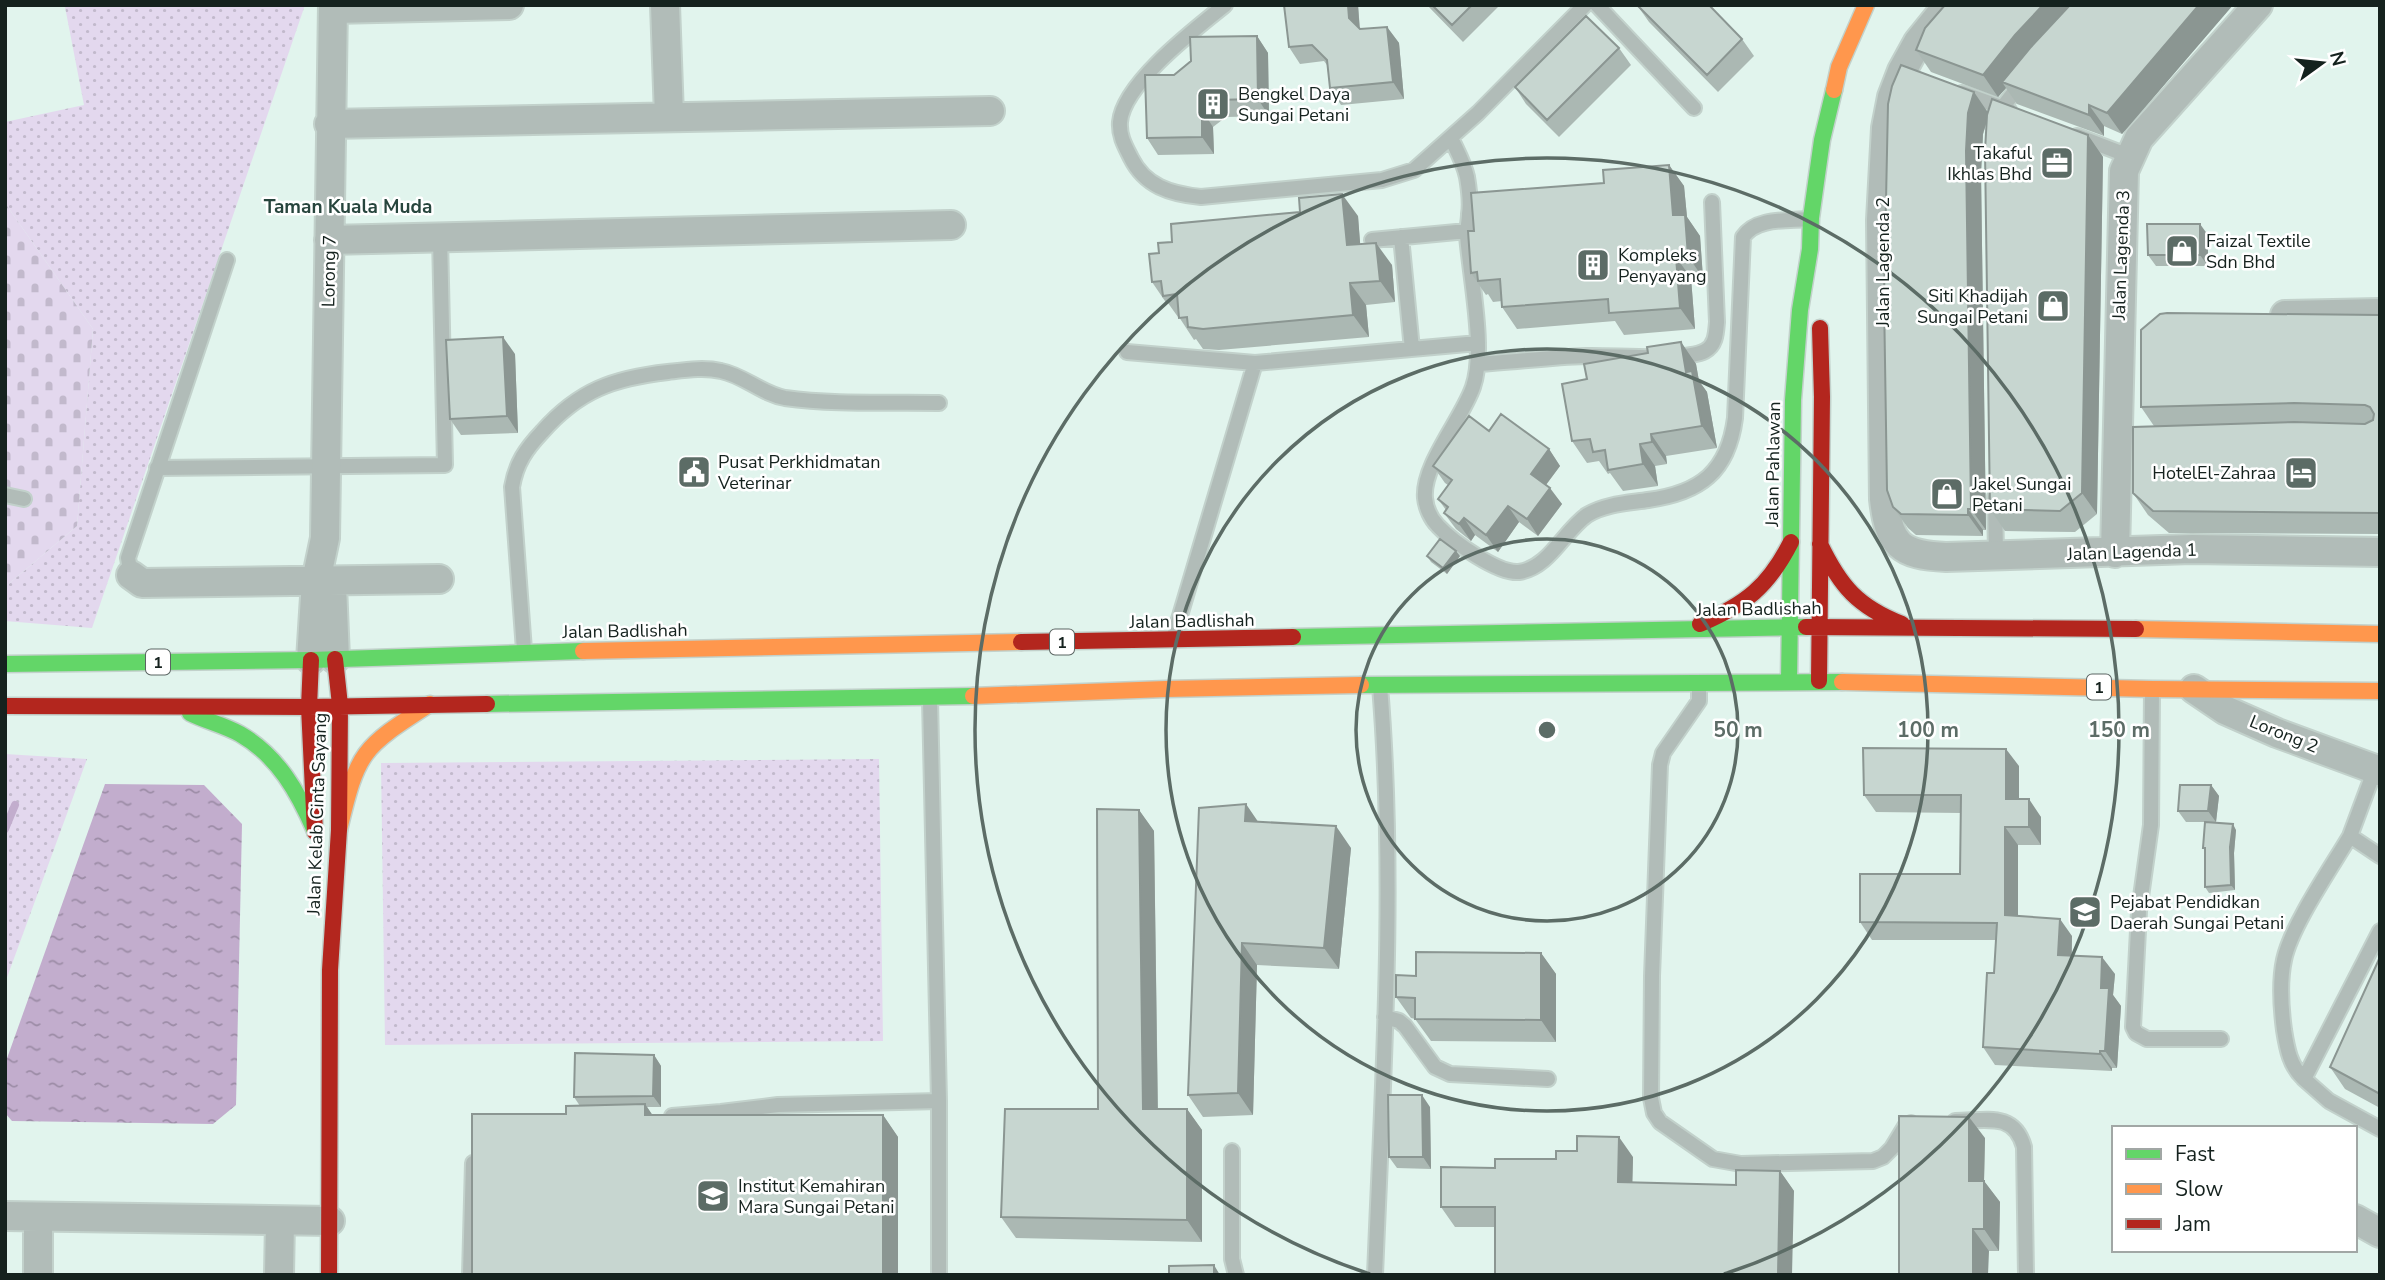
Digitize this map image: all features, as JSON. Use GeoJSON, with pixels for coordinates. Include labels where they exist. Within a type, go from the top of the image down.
{"type":"FeatureCollection","features":[{"type":"Feature","properties":{"kind":"main road","name":"Jalan Pahlawan"},"geometry":{"type":"LineString","coordinates":[[1789,681],[1793,400],[1800,310],[1822,140],[1839,67],[1866,5]]}},
{"type":"Feature","properties":{"kind":"main road","name":"Jalan Pahlawan"},"geometry":{"type":"LineString","coordinates":[[1810,249],[1818,305],[1822,397],[1819,681]]}},
{"type":"Feature","properties":{"kind":"main road"},"geometry":{"type":"LineString","coordinates":[[1686,630],[1739,607],[1761,591],[1779,567],[1791,542]]}},
{"type":"Feature","properties":{"kind":"main road"},"geometry":{"type":"LineString","coordinates":[[1821,544],[1840,584],[1862,605],[1886,619],[1913,628]]}},
{"type":"Feature","properties":{"kind":"main road","name":"Jalan Badlishah"},"geometry":{"type":"LineString","coordinates":[[5,664],[1819,627],[2380,634]]}},
{"type":"Feature","properties":{"kind":"main road","name":"Jalan Kelab Cinta Sayang"},"geometry":{"type":"LineString","coordinates":[[323,659],[340,705],[339,830],[330,970],[329,1275]]}},
{"type":"Feature","properties":{"kind":"main road","name":"Jalan Kelab Cinta Sayang"},"geometry":{"type":"LineString","coordinates":[[174,706],[239,733],[263,749],[281,767],[299,794],[316,838],[309,707],[323,659]]}},
{"type":"Feature","properties":{"kind":"main road","name":"1"},"geometry":{"type":"LineString","coordinates":[[5,706],[309,707],[930,698],[1166,689],[1380,685],[1789,681],[2380,691]]}},
{"type":"Feature","properties":{"kind":"main road"},"geometry":{"type":"LineString","coordinates":[[339,830],[354,773],[362,755],[381,738],[430,704]]}},
{"type":"Feature","properties":{"kind":"main road","name":"Jalan Kelab Cinta Sayang"},"geometry":{"type":"LineString","coordinates":[[320,873],[330,970]]}},
{"type":"Feature","properties":{"kind":"street"},"geometry":{"type":"LineString","coordinates":[[333,7],[509,5]]}},
{"type":"Feature","properties":{"kind":"street"},"geometry":{"type":"LineString","coordinates":[[666,5],[669,116]]}},
{"type":"Feature","properties":{"kind":"street","name":"Jalan Lagenda 2"},"geometry":{"type":"LineString","coordinates":[[1892,535],[1886,519],[1885,499],[1881,220],[1886,128],[1892,97],[1908,73],[1918,42],[1948,5]]}},
{"type":"Feature","properties":{"kind":"street","name":"Jalan Lagenda 3"},"geometry":{"type":"LineString","coordinates":[[2115,554],[2123,439],[2119,342],[2124,171],[2139,138],[2258,5]]}},
{"type":"Feature","properties":{"kind":"street","name":"Lorong 7"},"geometry":{"type":"LineString","coordinates":[[323,659],[329,124],[333,7]]}},
{"type":"Feature","properties":{"kind":"street"},"geometry":{"type":"LineString","coordinates":[[329,124],[990,111]]}},
{"type":"Feature","properties":{"kind":"street"},"geometry":{"type":"LineString","coordinates":[[329,240],[951,225]]}},
{"type":"Feature","properties":{"kind":"street"},"geometry":{"type":"LineString","coordinates":[[2259,315],[2380,313]]}},
{"type":"Feature","properties":{"kind":"street"},"geometry":{"type":"LineString","coordinates":[[2119,342],[2149,327]]}},
{"type":"Feature","properties":{"kind":"street","name":"Jalan Lagenda 1"},"geometry":{"type":"LineString","coordinates":[[1892,535],[1903,548],[1919,556],[1946,557],[2192,550],[2380,552]]}},
{"type":"Feature","properties":{"kind":"street"},"geometry":{"type":"LineString","coordinates":[[131,575],[142,583],[439,579]]}},
{"type":"Feature","properties":{"kind":"street","name":"Lorong 2"},"geometry":{"type":"LineString","coordinates":[[2192,688],[2225,710],[2277,733],[2377,770]]}},
{"type":"Feature","properties":{"kind":"street"},"geometry":{"type":"LineString","coordinates":[[5,1216],[330,1221]]}},
{"type":"Feature","properties":{"kind":"street"},"geometry":{"type":"LineString","coordinates":[[38,1217],[38,1275]]}},
{"type":"Feature","properties":{"kind":"street"},"geometry":{"type":"LineString","coordinates":[[279,1275],[280,1220]]}},
{"type":"Feature","properties":{"kind":"street"},"geometry":{"type":"LineString","coordinates":[[2357,1220],[2380,1233]]}},
{"type":"Feature","properties":{"kind":"lane"},"geometry":{"type":"LineString","coordinates":[[1225,5],[1139,83],[1124,105],[1120,123],[1122,140],[1139,173],[1157,186],[1185,195],[1201,197],[1382,180],[1414,170],[1451,138],[1585,5]]}},
{"type":"Feature","properties":{"kind":"lane"},"geometry":{"type":"LineString","coordinates":[[1597,5],[1694,108]]}},
{"type":"Feature","properties":{"kind":"lane"},"geometry":{"type":"LineString","coordinates":[[1994,136],[1995,124],[2003,108],[2029,75]]}},
{"type":"Feature","properties":{"kind":"lane"},"geometry":{"type":"LineString","coordinates":[[1952,89],[2028,118]]}},
{"type":"Feature","properties":{"kind":"lane"},"geometry":{"type":"LineString","coordinates":[[2066,132],[2129,156]]}},
{"type":"Feature","properties":{"kind":"lane"},"geometry":{"type":"LineString","coordinates":[[1451,138],[1466,173],[1470,212],[1467,231],[1478,365],[1469,396],[1429,473],[1426,484],[1427,506],[1438,526],[1487,563],[1503,570],[1522,571],[1540,563],[1578,522],[1597,510],[1618,504],[1674,496],[1690,490],[1717,467],[1733,435],[1735,418],[1744,237],[1749,228],[1758,223],[1811,218]]}},
{"type":"Feature","properties":{"kind":"lane"},"geometry":{"type":"LineString","coordinates":[[1478,365],[1586,356],[1670,356],[1707,350],[1714,341],[1717,322],[1712,202]]}},
{"type":"Feature","properties":{"kind":"lane"},"geometry":{"type":"LineString","coordinates":[[1372,240],[1467,231]]}},
{"type":"Feature","properties":{"kind":"lane"},"geometry":{"type":"LineString","coordinates":[[158,468],[445,465],[440,237]]}},
{"type":"Feature","properties":{"kind":"lane"},"geometry":{"type":"LineString","coordinates":[[1401,237],[1412,349]]}},
{"type":"Feature","properties":{"kind":"lane"},"geometry":{"type":"LineString","coordinates":[[131,575],[128,558],[227,260]]}},
{"type":"Feature","properties":{"kind":"lane"},"geometry":{"type":"LineString","coordinates":[[1127,352],[1255,363],[1478,344]]}},
{"type":"Feature","properties":{"kind":"lane"},"geometry":{"type":"LineString","coordinates":[[1173,640],[1255,363]]}},
{"type":"Feature","properties":{"kind":"lane"},"geometry":{"type":"LineString","coordinates":[[524,652],[512,487],[514,477],[522,455],[531,443],[556,416],[584,395],[619,380],[640,375],[707,369],[740,377],[780,397],[939,403]]}},
{"type":"Feature","properties":{"kind":"lane"},"geometry":{"type":"LineString","coordinates":[[1994,487],[1996,555]]}},
{"type":"Feature","properties":{"kind":"lane"},"geometry":{"type":"LineString","coordinates":[[5,495],[24,499]]}},
{"type":"Feature","properties":{"kind":"lane"},"geometry":{"type":"LineString","coordinates":[[1699,682],[1699,701],[1663,753],[1660,765],[1652,976],[1651,1098],[1654,1113],[1660,1122],[1713,1159],[1741,1164],[1873,1161],[1884,1157],[1906,1125],[1917,1121],[2004,1121],[2016,1127],[2024,1147],[2026,1275]]}},
{"type":"Feature","properties":{"kind":"lane"},"geometry":{"type":"LineString","coordinates":[[1375,1275],[1385,1017],[1386,824],[1380,685]]}},
{"type":"Feature","properties":{"kind":"lane"},"geometry":{"type":"LineString","coordinates":[[2152,689],[2151,825],[2139,911],[2133,1027],[2136,1033],[2147,1039],[2221,1039]]}},
{"type":"Feature","properties":{"kind":"lane"},"geometry":{"type":"LineString","coordinates":[[930,698],[939,1101],[939,1275]]}},
{"type":"Feature","properties":{"kind":"lane"},"geometry":{"type":"LineString","coordinates":[[2377,770],[2350,836],[2295,929],[2284,957],[2281,982],[2282,1015],[2288,1053],[2298,1073],[2329,1101],[2380,1129]]}},
{"type":"Feature","properties":{"kind":"lane"},"geometry":{"type":"LineString","coordinates":[[2350,836],[2380,856]]}},
{"type":"Feature","properties":{"kind":"lane"},"geometry":{"type":"LineString","coordinates":[[2304,1079],[2380,931]]}},
{"type":"Feature","properties":{"kind":"lane"},"geometry":{"type":"LineString","coordinates":[[1385,1017],[1405,1026],[1435,1067],[1442,1071],[1450,1074],[1548,1079]]}},
{"type":"Feature","properties":{"kind":"lane"},"geometry":{"type":"LineString","coordinates":[[651,1116],[778,1105],[939,1101]]}},
{"type":"Feature","properties":{"kind":"lane"},"geometry":{"type":"LineString","coordinates":[[470,1275],[473,1150]]}},
{"type":"Feature","properties":{"kind":"lane"},"geometry":{"type":"LineString","coordinates":[[1232,1151],[1232,1259],[1236,1275]]}},
{"type":"Feature","properties":{"kind":"green space"},"geometry":{"type":"Polygon","coordinates":[[[305,5],[92,628],[5,621],[5,587],[77,526],[93,329],[5,203],[5,122],[84,105],[65,7],[305,5]]]}},
{"type":"Feature","properties":{"kind":"green space"},"geometry":{"type":"Polygon","coordinates":[[[5,203],[93,329],[77,526],[5,587],[5,203]]]}},
{"type":"Feature","properties":{"kind":"green space"},"geometry":{"type":"Polygon","coordinates":[[[5,754],[87,759],[5,983],[5,754]]]}},
{"type":"Feature","properties":{"kind":"green space"},"geometry":{"type":"Polygon","coordinates":[[[879,759],[883,1041],[385,1045],[381,763],[879,759]]]}},
{"type":"Feature","properties":{"kind":"water"},"geometry":{"type":"Polygon","coordinates":[[[105,784],[204,785],[242,824],[236,1105],[213,1124],[12,1121],[5,1113],[5,1064],[105,784]]]}},
{"type":"Feature","properties":{"kind":"building","name":"Bengkel Daya Sungai Petani"},"geometry":{"type":"Polygon","coordinates":[[[1284,5],[1348,5],[1349,18],[1360,29],[1387,27],[1393,82],[1330,88],[1327,60],[1312,45],[1289,47],[1284,5]]]}},
{"type":"Feature","properties":{"kind":"building"},"geometry":{"type":"Polygon","coordinates":[[[1432,5],[1472,5],[1452,25],[1432,5]]]}},
{"type":"Feature","properties":{"kind":"building"},"geometry":{"type":"Polygon","coordinates":[[[1637,5],[1709,5],[1742,39],[1707,75],[1637,5]]]}},
{"type":"Feature","properties":{"kind":"building"},"geometry":{"type":"Polygon","coordinates":[[[1945,5],[2043,5],[1983,75],[1916,50],[1925,28],[1945,5]]]}},
{"type":"Feature","properties":{"kind":"building"},"geometry":{"type":"Polygon","coordinates":[[[2070,5],[2199,5],[2107,113],[2089,105],[2089,115],[2002,82],[2070,5]]]}},
{"type":"Feature","properties":{"kind":"building"},"geometry":{"type":"Polygon","coordinates":[[[1586,16],[1619,48],[1547,120],[1515,87],[1586,16]]]}},
{"type":"Feature","properties":{"kind":"building","name":"Bengkel Daya Sungai Petani"},"geometry":{"type":"Polygon","coordinates":[[[1257,36],[1258,99],[1214,100],[1202,110],[1202,137],[1147,138],[1145,75],[1174,75],[1191,61],[1190,37],[1257,36]]]}},
{"type":"Feature","properties":{"kind":"building"},"geometry":{"type":"Polygon","coordinates":[[[1901,65],[1974,92],[1968,113],[1966,151],[1971,509],[1968,509],[1968,515],[1901,514],[1893,507],[1887,490],[1884,297],[1888,104],[1901,65]]]}},
{"type":"Feature","properties":{"kind":"building"},"geometry":{"type":"Polygon","coordinates":[[[1992,99],[2088,135],[2082,493],[2060,511],[1990,509],[1985,151],[1987,115],[1992,99]]]}},
{"type":"Feature","properties":{"kind":"building","name":"Kompleks Penyayang"},"geometry":{"type":"Polygon","coordinates":[[[1669,165],[1673,215],[1685,215],[1688,256],[1676,257],[1680,308],[1609,313],[1608,299],[1502,307],[1500,279],[1478,281],[1477,272],[1471,273],[1468,231],[1474,231],[1471,193],[1604,183],[1603,170],[1669,165]]]}},
{"type":"Feature","properties":{"kind":"building"},"geometry":{"type":"Polygon","coordinates":[[[1342,194],[1347,245],[1376,243],[1380,281],[1350,283],[1353,315],[1203,329],[1188,327],[1187,317],[1179,318],[1177,294],[1163,296],[1161,281],[1152,282],[1149,254],[1159,253],[1158,243],[1172,242],[1171,224],[1300,212],[1299,198],[1342,194]]]}},
{"type":"Feature","properties":{"kind":"building"},"geometry":{"type":"Polygon","coordinates":[[[2147,224],[2200,224],[2200,255],[2148,255],[2147,224]]]}},
{"type":"Feature","properties":{"kind":"building"},"geometry":{"type":"Polygon","coordinates":[[[2160,314],[2380,315],[2380,513],[2153,511],[2133,493],[2133,427],[2294,422],[2365,424],[2373,420],[2374,414],[2370,407],[2365,405],[2294,403],[2141,407],[2141,330],[2160,314]]]}},
{"type":"Feature","properties":{"kind":"building"},"geometry":{"type":"Polygon","coordinates":[[[503,337],[507,416],[450,419],[446,340],[503,337]]]}},
{"type":"Feature","properties":{"kind":"building"},"geometry":{"type":"Polygon","coordinates":[[[1681,342],[1686,372],[1692,371],[1702,426],[1651,434],[1652,442],[1640,444],[1643,464],[1608,470],[1605,450],[1593,452],[1590,439],[1572,441],[1562,384],[1587,379],[1584,364],[1648,353],[1647,347],[1681,342]]]}},
{"type":"Feature","properties":{"kind":"building"},"geometry":{"type":"Polygon","coordinates":[[[1501,414],[1549,449],[1531,474],[1550,488],[1527,519],[1508,506],[1486,535],[1464,518],[1459,524],[1444,513],[1448,507],[1438,499],[1452,480],[1433,466],[1469,416],[1489,431],[1501,414]]]}},
{"type":"Feature","properties":{"kind":"building"},"geometry":{"type":"Polygon","coordinates":[[[1440,539],[1456,551],[1443,568],[1427,556],[1440,539]]]}},
{"type":"Feature","properties":{"kind":"building"},"geometry":{"type":"Polygon","coordinates":[[[1863,748],[2006,749],[2006,799],[2029,799],[2029,827],[2005,827],[2005,915],[2060,919],[2058,955],[2102,957],[2101,988],[2109,988],[2105,1051],[2100,1051],[2100,1054],[1983,1047],[1987,973],[1994,973],[1997,923],[1860,922],[1860,874],[1960,874],[1961,795],[1864,795],[1863,748]]]}},
{"type":"Feature","properties":{"kind":"building"},"geometry":{"type":"Polygon","coordinates":[[[2180,785],[2211,785],[2208,811],[2178,811],[2180,785]]]}},
{"type":"Feature","properties":{"kind":"building"},"geometry":{"type":"Polygon","coordinates":[[[1246,804],[1245,821],[1336,826],[1324,948],[1242,943],[1238,1093],[1188,1095],[1199,808],[1246,804]]]}},
{"type":"Feature","properties":{"kind":"building"},"geometry":{"type":"Polygon","coordinates":[[[1097,809],[1139,810],[1143,1109],[1187,1109],[1187,1220],[1001,1217],[1005,1109],[1098,1109],[1097,809]]]}},
{"type":"Feature","properties":{"kind":"building"},"geometry":{"type":"Polygon","coordinates":[[[2205,822],[2233,824],[2230,847],[2231,885],[2205,887],[2205,822]]]}},
{"type":"Feature","properties":{"kind":"building"},"geometry":{"type":"Polygon","coordinates":[[[1416,952],[1541,953],[1541,1020],[1415,1019],[1415,998],[1396,997],[1396,975],[1416,976],[1416,952]]]}},
{"type":"Feature","properties":{"kind":"building"},"geometry":{"type":"Polygon","coordinates":[[[2380,957],[2380,1094],[2330,1067],[2380,957]]]}},
{"type":"Feature","properties":{"kind":"building"},"geometry":{"type":"Polygon","coordinates":[[[575,1053],[654,1055],[653,1096],[574,1097],[575,1053]]]}},
{"type":"Feature","properties":{"kind":"building"},"geometry":{"type":"Polygon","coordinates":[[[1388,1095],[1422,1095],[1423,1157],[1389,1157],[1388,1095]]]}},
{"type":"Feature","properties":{"kind":"building"},"geometry":{"type":"Polygon","coordinates":[[[645,1104],[645,1115],[883,1115],[883,1275],[472,1275],[472,1114],[566,1114],[566,1106],[645,1104]]]}},
{"type":"Feature","properties":{"kind":"building"},"geometry":{"type":"Polygon","coordinates":[[[1899,1116],[1969,1117],[1969,1181],[1984,1181],[1984,1229],[1973,1229],[1973,1275],[1899,1275],[1899,1116]]]}},
{"type":"Feature","properties":{"kind":"building"},"geometry":{"type":"Polygon","coordinates":[[[1577,1136],[1619,1137],[1618,1182],[1736,1185],[1736,1170],[1780,1171],[1778,1275],[1495,1275],[1495,1207],[1441,1207],[1441,1167],[1495,1168],[1495,1159],[1556,1159],[1556,1151],[1577,1151],[1577,1136]]]}},
{"type":"Feature","properties":{"kind":"building"},"geometry":{"type":"Polygon","coordinates":[[[1214,1265],[1214,1275],[1169,1275],[1169,1266],[1214,1265]]]}},
{"type":"Feature","properties":{"kind":"waterway"},"geometry":{"type":"LineString","coordinates":[[5,829],[15,805]]}},
{"type":"Feature","properties":{"kind":"traffic: fast"},"geometry":{"type":"LineString","coordinates":[[1789,681],[1793,400],[1811,218],[1822,140],[1834,90]]}},
{"type":"Feature","properties":{"kind":"traffic: fast"},"geometry":{"type":"LineString","coordinates":[[1293,637],[1806,627]]}},
{"type":"Feature","properties":{"kind":"traffic: fast"},"geometry":{"type":"LineString","coordinates":[[5,664],[311,660],[583,651]]}},
{"type":"Feature","properties":{"kind":"traffic: fast"},"geometry":{"type":"LineString","coordinates":[[1361,685],[1842,682]]}},
{"type":"Feature","properties":{"kind":"traffic: fast"},"geometry":{"type":"LineString","coordinates":[[487,704],[973,696]]}},
{"type":"Feature","properties":{"kind":"traffic: fast"},"geometry":{"type":"LineString","coordinates":[[190,713],[240,734],[265,753],[294,789],[315,831]]}},
{"type":"Feature","properties":{"kind":"traffic: slow"},"geometry":{"type":"LineString","coordinates":[[1834,90],[1839,67],[1866,5]]}},
{"type":"Feature","properties":{"kind":"traffic: slow"},"geometry":{"type":"LineString","coordinates":[[2136,629],[2380,634]]}},
{"type":"Feature","properties":{"kind":"traffic: slow"},"geometry":{"type":"LineString","coordinates":[[583,651],[1021,642]]}},
{"type":"Feature","properties":{"kind":"traffic: slow"},"geometry":{"type":"LineString","coordinates":[[1842,682],[2380,691]]}},
{"type":"Feature","properties":{"kind":"traffic: slow"},"geometry":{"type":"LineString","coordinates":[[973,696],[1361,685]]}},
{"type":"Feature","properties":{"kind":"traffic: slow"},"geometry":{"type":"LineString","coordinates":[[339,830],[352,783],[366,754],[390,731],[430,704]]}},
{"type":"Feature","properties":{"kind":"traffic: jam"},"geometry":{"type":"LineString","coordinates":[[1819,681],[1822,397],[1820,328]]}},
{"type":"Feature","properties":{"kind":"traffic: jam"},"geometry":{"type":"LineString","coordinates":[[1700,624],[1730,609],[1754,592],[1774,571],[1791,542]]}},
{"type":"Feature","properties":{"kind":"traffic: jam"},"geometry":{"type":"LineString","coordinates":[[1820,544],[1835,572],[1852,593],[1873,610],[1902,624]]}},
{"type":"Feature","properties":{"kind":"traffic: jam"},"geometry":{"type":"LineString","coordinates":[[1806,627],[2136,629]]}},
{"type":"Feature","properties":{"kind":"traffic: jam"},"geometry":{"type":"LineString","coordinates":[[1021,642],[1293,637]]}},
{"type":"Feature","properties":{"kind":"traffic: jam"},"geometry":{"type":"LineString","coordinates":[[329,1275],[330,970],[339,830],[340,705],[335,659]]}},
{"type":"Feature","properties":{"kind":"traffic: jam"},"geometry":{"type":"LineString","coordinates":[[311,660],[309,707],[315,832]]}},
{"type":"Feature","properties":{"kind":"traffic: jam"},"geometry":{"type":"LineString","coordinates":[[5,706],[309,707],[487,704]]}},
{"type":"Feature","properties":{"kind":"place","name":"Bengkel Daya Sungai Petani"},"geometry":{"type":"Point","coordinates":[1213,104]}},
{"type":"Feature","properties":{"kind":"place","name":"Takaful Ikhlas Bhd"},"geometry":{"type":"Point","coordinates":[2057,163]}},
{"type":"Feature","properties":{"kind":"place","name":"Faizal Textile Sdn Bhd"},"geometry":{"type":"Point","coordinates":[2182,251]}},
{"type":"Feature","properties":{"kind":"place","name":"Kompleks Penyayang"},"geometry":{"type":"Point","coordinates":[1593,265]}},
{"type":"Feature","properties":{"kind":"place","name":"Siti Khadijah Sungai Petani"},"geometry":{"type":"Point","coordinates":[2053,306]}},
{"type":"Feature","properties":{"kind":"place","name":"Pusat Perkhidmatan Veterinar"},"geometry":{"type":"Point","coordinates":[694,472]}},
{"type":"Feature","properties":{"kind":"place","name":"HotelEl-Zahraa"},"geometry":{"type":"Point","coordinates":[2301,473]}},
{"type":"Feature","properties":{"kind":"place","name":"Jakel Sungai Petani"},"geometry":{"type":"Point","coordinates":[1947,494]}},
{"type":"Feature","properties":{"kind":"place","name":"Pejabat Pendidkan Daerah Sungai Petani"},"geometry":{"type":"Point","coordinates":[2085,912]}},
{"type":"Feature","properties":{"kind":"place","name":"Institut Kemahiran Mara Sungai Petani"},"geometry":{"type":"Point","coordinates":[713,1196]}},
{"type":"Feature","properties":{"kind":"district","name":"Taman Kuala Muda"},"geometry":{"type":"Point","coordinates":[348,206]}}]}
